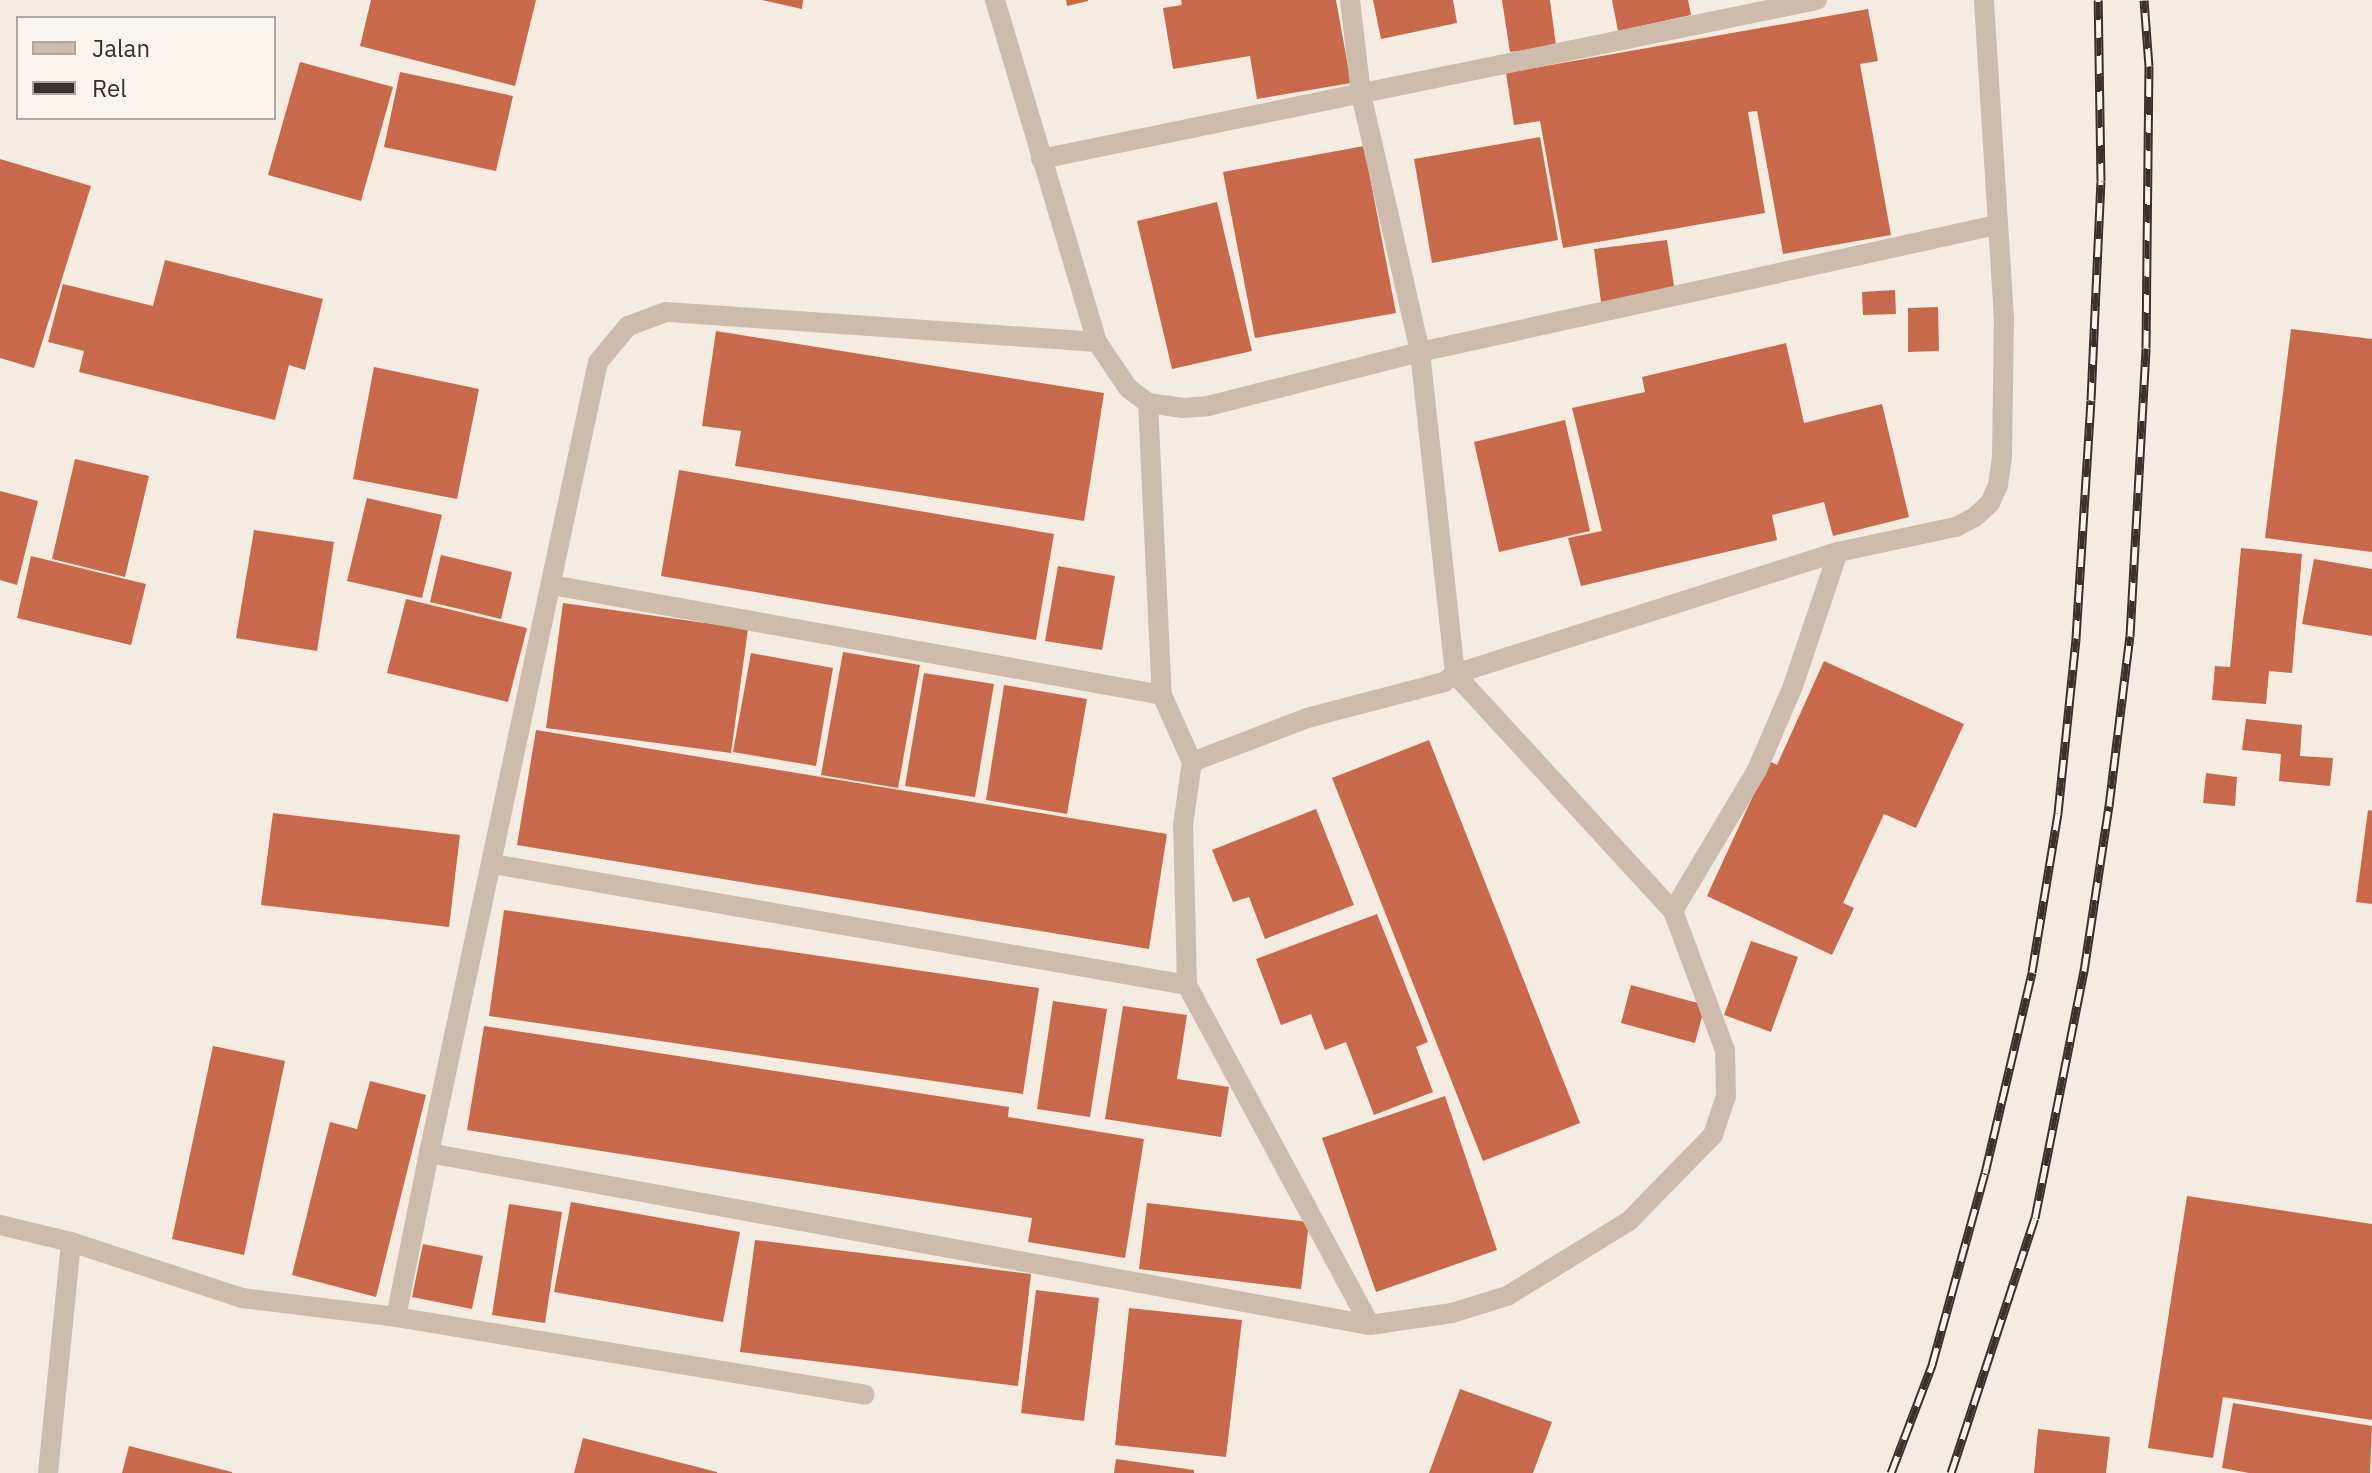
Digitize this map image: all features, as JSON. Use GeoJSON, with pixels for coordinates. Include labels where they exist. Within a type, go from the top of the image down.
{"type":"FeatureCollection","features":[{"type":"Feature","properties":{"kind":"street"},"geometry":{"type":"LineString","coordinates":[[995,0],[1097,342],[1128,388],[1148,403],[1182,408],[1208,406],[1420,352],[1996,225]]}},
{"type":"Feature","properties":{"kind":"street"},"geometry":{"type":"LineString","coordinates":[[429,1153],[1370,1325],[1452,1313],[1507,1296],[1629,1221],[1713,1135],[1726,1096],[1725,1050],[1673,911],[1455,674],[1420,352],[1361,94],[1350,0]]}},
{"type":"Feature","properties":{"kind":"street"},"geometry":{"type":"LineString","coordinates":[[1041,159],[1817,0]]}},
{"type":"Feature","properties":{"kind":"street"},"geometry":{"type":"LineString","coordinates":[[1192,762],[1307,718],[1444,682],[1455,674],[1838,552],[1956,527],[1975,517],[1990,503],[1998,485],[2002,458],[2004,319],[1984,0]]}},
{"type":"Feature","properties":{"kind":"street"},"geometry":{"type":"LineString","coordinates":[[396,1317],[598,362],[628,326],[666,312],[1097,342]]}},
{"type":"Feature","properties":{"kind":"street"},"geometry":{"type":"LineString","coordinates":[[1148,403],[1162,695],[1192,762],[1183,825],[1187,985],[1370,1325]]}},
{"type":"Feature","properties":{"kind":"street"},"geometry":{"type":"LineString","coordinates":[[1673,911],[1757,770],[1793,686],[1838,552]]}},
{"type":"Feature","properties":{"kind":"street"},"geometry":{"type":"LineString","coordinates":[[552,585],[1162,695]]}},
{"type":"Feature","properties":{"kind":"street"},"geometry":{"type":"LineString","coordinates":[[493,864],[1187,985]]}},
{"type":"Feature","properties":{"kind":"street"},"geometry":{"type":"LineString","coordinates":[[0,1225],[71,1242],[242,1298],[396,1317],[865,1395]]}},
{"type":"Feature","properties":{"kind":"street"},"geometry":{"type":"LineString","coordinates":[[48,1473],[71,1242]]}},
{"type":"Feature","properties":{"kind":"building"},"geometry":{"type":"Polygon","coordinates":[[[371,0],[536,0],[515,86],[360,46],[371,0]]]}},
{"type":"Feature","properties":{"kind":"building"},"geometry":{"type":"Polygon","coordinates":[[[762,0],[803,0],[802,9],[762,0]]]}},
{"type":"Feature","properties":{"kind":"building"},"geometry":{"type":"Polygon","coordinates":[[[1066,0],[1088,0],[1088,1],[1067,6],[1066,0]]]}},
{"type":"Feature","properties":{"kind":"building"},"geometry":{"type":"Polygon","coordinates":[[[1181,0],[1336,0],[1351,83],[1257,99],[1250,56],[1173,69],[1163,8],[1182,5],[1181,0]]]}},
{"type":"Feature","properties":{"kind":"building"},"geometry":{"type":"Polygon","coordinates":[[[1373,0],[1453,0],[1457,23],[1381,39],[1373,0]]]}},
{"type":"Feature","properties":{"kind":"building"},"geometry":{"type":"Polygon","coordinates":[[[1502,0],[1550,0],[1556,46],[1510,52],[1502,0]]]}},
{"type":"Feature","properties":{"kind":"building"},"geometry":{"type":"Polygon","coordinates":[[[1612,0],[1688,0],[1691,15],[1618,31],[1612,0]]]}},
{"type":"Feature","properties":{"kind":"building"},"geometry":{"type":"Polygon","coordinates":[[[1868,9],[1878,61],[1860,64],[1891,235],[1783,254],[1757,111],[1748,112],[1765,213],[1563,248],[1540,121],[1514,125],[1506,73],[1868,9]]]}},
{"type":"Feature","properties":{"kind":"building"},"geometry":{"type":"Polygon","coordinates":[[[300,62],[393,87],[361,201],[268,175],[300,62]]]}},
{"type":"Feature","properties":{"kind":"building"},"geometry":{"type":"Polygon","coordinates":[[[400,72],[513,96],[496,171],[384,147],[400,72]]]}},
{"type":"Feature","properties":{"kind":"building"},"geometry":{"type":"Polygon","coordinates":[[[1540,137],[1558,240],[1432,263],[1414,159],[1540,137]]]}},
{"type":"Feature","properties":{"kind":"building"},"geometry":{"type":"Polygon","coordinates":[[[1364,146],[1396,313],[1255,338],[1223,172],[1364,146]]]}},
{"type":"Feature","properties":{"kind":"building"},"geometry":{"type":"Polygon","coordinates":[[[0,159],[91,186],[34,368],[0,358],[0,159]]]}},
{"type":"Feature","properties":{"kind":"building"},"geometry":{"type":"Polygon","coordinates":[[[1217,202],[1252,351],[1172,369],[1137,221],[1217,202]]]}},
{"type":"Feature","properties":{"kind":"building"},"geometry":{"type":"Polygon","coordinates":[[[1667,240],[1675,292],[1601,302],[1594,249],[1667,240]]]}},
{"type":"Feature","properties":{"kind":"building"},"geometry":{"type":"Polygon","coordinates":[[[165,260],[323,299],[305,370],[289,365],[275,420],[79,372],[84,351],[48,342],[63,284],[153,306],[165,260]]]}},
{"type":"Feature","properties":{"kind":"building"},"geometry":{"type":"Polygon","coordinates":[[[1895,290],[1896,314],[1863,315],[1862,292],[1895,290]]]}},
{"type":"Feature","properties":{"kind":"building"},"geometry":{"type":"Polygon","coordinates":[[[1938,307],[1939,351],[1908,352],[1908,308],[1938,307]]]}},
{"type":"Feature","properties":{"kind":"building"},"geometry":{"type":"Polygon","coordinates":[[[2291,329],[2372,339],[2372,552],[2265,538],[2291,329]]]}},
{"type":"Feature","properties":{"kind":"building"},"geometry":{"type":"Polygon","coordinates":[[[716,331],[1104,393],[1084,521],[735,466],[741,431],[702,426],[716,331]]]}},
{"type":"Feature","properties":{"kind":"building"},"geometry":{"type":"Polygon","coordinates":[[[1786,343],[1804,423],[1882,404],[1909,517],[1833,536],[1824,502],[1772,515],[1777,540],[1581,586],[1568,538],[1602,531],[1572,408],[1645,392],[1642,377],[1786,343]]]}},
{"type":"Feature","properties":{"kind":"building"},"geometry":{"type":"Polygon","coordinates":[[[374,367],[479,389],[457,499],[353,479],[374,367]]]}},
{"type":"Feature","properties":{"kind":"building"},"geometry":{"type":"Polygon","coordinates":[[[1565,420],[1590,531],[1499,552],[1474,442],[1565,420]]]}},
{"type":"Feature","properties":{"kind":"building"},"geometry":{"type":"Polygon","coordinates":[[[75,459],[149,476],[125,577],[52,559],[75,459]]]}},
{"type":"Feature","properties":{"kind":"building"},"geometry":{"type":"Polygon","coordinates":[[[679,470],[1054,534],[1036,640],[661,576],[679,470]]]}},
{"type":"Feature","properties":{"kind":"building"},"geometry":{"type":"Polygon","coordinates":[[[0,491],[38,501],[17,585],[0,580],[0,491]]]}},
{"type":"Feature","properties":{"kind":"building"},"geometry":{"type":"Polygon","coordinates":[[[367,498],[442,515],[422,598],[347,581],[367,498]]]}},
{"type":"Feature","properties":{"kind":"building"},"geometry":{"type":"Polygon","coordinates":[[[254,530],[334,542],[317,651],[236,638],[254,530]]]}},
{"type":"Feature","properties":{"kind":"building"},"geometry":{"type":"Polygon","coordinates":[[[2241,548],[2302,554],[2292,673],[2269,671],[2266,704],[2212,700],[2215,666],[2230,667],[2241,548]]]}},
{"type":"Feature","properties":{"kind":"building"},"geometry":{"type":"Polygon","coordinates":[[[441,555],[512,572],[501,619],[430,602],[441,555]]]}},
{"type":"Feature","properties":{"kind":"building"},"geometry":{"type":"Polygon","coordinates":[[[31,556],[146,584],[131,645],[17,618],[31,556]]]}},
{"type":"Feature","properties":{"kind":"building"},"geometry":{"type":"Polygon","coordinates":[[[2314,559],[2372,569],[2372,636],[2302,624],[2314,559]]]}},
{"type":"Feature","properties":{"kind":"building"},"geometry":{"type":"Polygon","coordinates":[[[1058,566],[1115,576],[1102,650],[1045,641],[1058,566]]]}},
{"type":"Feature","properties":{"kind":"building"},"geometry":{"type":"Polygon","coordinates":[[[406,599],[527,628],[508,702],[387,673],[406,599]]]}},
{"type":"Feature","properties":{"kind":"building"},"geometry":{"type":"Polygon","coordinates":[[[563,603],[748,629],[731,753],[546,728],[563,603]]]}},
{"type":"Feature","properties":{"kind":"building"},"geometry":{"type":"Polygon","coordinates":[[[843,652],[920,665],[898,788],[821,775],[843,652]]]}},
{"type":"Feature","properties":{"kind":"building"},"geometry":{"type":"Polygon","coordinates":[[[751,653],[833,668],[816,766],[733,752],[751,653]]]}},
{"type":"Feature","properties":{"kind":"building"},"geometry":{"type":"Polygon","coordinates":[[[1824,661],[1964,724],[1916,828],[1884,814],[1843,903],[1854,908],[1832,955],[1707,896],[1769,761],[1777,765],[1824,661]]]}},
{"type":"Feature","properties":{"kind":"building"},"geometry":{"type":"Polygon","coordinates":[[[924,673],[994,684],[975,797],[905,786],[924,673]]]}},
{"type":"Feature","properties":{"kind":"building"},"geometry":{"type":"Polygon","coordinates":[[[1004,685],[1087,699],[1067,814],[986,800],[1004,685]]]}},
{"type":"Feature","properties":{"kind":"building"},"geometry":{"type":"Polygon","coordinates":[[[2246,719],[2302,725],[2300,756],[2333,758],[2330,786],[2279,781],[2281,754],[2242,750],[2246,719]]]}},
{"type":"Feature","properties":{"kind":"building"},"geometry":{"type":"Polygon","coordinates":[[[536,730],[1167,834],[1149,949],[517,845],[536,730]]]}},
{"type":"Feature","properties":{"kind":"building"},"geometry":{"type":"Polygon","coordinates":[[[1429,740],[1580,1123],[1483,1161],[1332,778],[1429,740]]]}},
{"type":"Feature","properties":{"kind":"building"},"geometry":{"type":"Polygon","coordinates":[[[2206,773],[2237,777],[2235,806],[2203,803],[2206,773]]]}},
{"type":"Feature","properties":{"kind":"building"},"geometry":{"type":"Polygon","coordinates":[[[1316,809],[1354,905],[1265,939],[1249,897],[1233,902],[1212,850],[1316,809]]]}},
{"type":"Feature","properties":{"kind":"building"},"geometry":{"type":"Polygon","coordinates":[[[2368,810],[2372,811],[2372,904],[2356,902],[2368,810]]]}},
{"type":"Feature","properties":{"kind":"building"},"geometry":{"type":"Polygon","coordinates":[[[273,813],[460,835],[449,927],[261,905],[273,813]]]}},
{"type":"Feature","properties":{"kind":"building"},"geometry":{"type":"Polygon","coordinates":[[[504,910],[1039,988],[1023,1094],[489,1016],[504,910]]]}},
{"type":"Feature","properties":{"kind":"building"},"geometry":{"type":"Polygon","coordinates":[[[1377,914],[1428,1042],[1416,1047],[1433,1092],[1374,1115],[1346,1042],[1325,1050],[1311,1014],[1281,1025],[1256,959],[1377,914]]]}},
{"type":"Feature","properties":{"kind":"building"},"geometry":{"type":"Polygon","coordinates":[[[1751,941],[1798,957],[1771,1032],[1724,1015],[1751,941]]]}},
{"type":"Feature","properties":{"kind":"building"},"geometry":{"type":"Polygon","coordinates":[[[1631,985],[1705,1005],[1695,1043],[1621,1023],[1631,985]]]}},
{"type":"Feature","properties":{"kind":"building"},"geometry":{"type":"Polygon","coordinates":[[[1053,1001],[1107,1009],[1090,1117],[1037,1109],[1053,1001]]]}},
{"type":"Feature","properties":{"kind":"building"},"geometry":{"type":"Polygon","coordinates":[[[1123,1006],[1187,1015],[1177,1079],[1229,1087],[1221,1137],[1105,1119],[1123,1006]]]}},
{"type":"Feature","properties":{"kind":"building"},"geometry":{"type":"Polygon","coordinates":[[[484,1026],[1009,1107],[1008,1117],[1144,1139],[1125,1258],[1028,1242],[1032,1218],[467,1130],[484,1026]]]}},
{"type":"Feature","properties":{"kind":"building"},"geometry":{"type":"Polygon","coordinates":[[[213,1046],[285,1061],[244,1255],[172,1239],[213,1046]]]}},
{"type":"Feature","properties":{"kind":"building"},"geometry":{"type":"Polygon","coordinates":[[[370,1081],[426,1095],[376,1297],[292,1275],[330,1122],[357,1129],[370,1081]]]}},
{"type":"Feature","properties":{"kind":"building"},"geometry":{"type":"Polygon","coordinates":[[[1445,1096],[1497,1250],[1376,1292],[1322,1138],[1445,1096]]]}},
{"type":"Feature","properties":{"kind":"building"},"geometry":{"type":"Polygon","coordinates":[[[2187,1196],[2372,1224],[2372,1420],[2223,1397],[2213,1458],[2148,1448],[2187,1196]]]}},
{"type":"Feature","properties":{"kind":"building"},"geometry":{"type":"Polygon","coordinates":[[[571,1202],[740,1232],[723,1322],[554,1292],[571,1202]]]}},
{"type":"Feature","properties":{"kind":"building"},"geometry":{"type":"Polygon","coordinates":[[[1147,1203],[1309,1222],[1301,1289],[1139,1269],[1147,1203]]]}},
{"type":"Feature","properties":{"kind":"building"},"geometry":{"type":"Polygon","coordinates":[[[509,1204],[562,1212],[545,1323],[492,1315],[509,1204]]]}},
{"type":"Feature","properties":{"kind":"building"},"geometry":{"type":"Polygon","coordinates":[[[755,1240],[1031,1274],[1018,1386],[740,1352],[755,1240]]]}},
{"type":"Feature","properties":{"kind":"building"},"geometry":{"type":"Polygon","coordinates":[[[423,1244],[483,1256],[472,1309],[412,1297],[423,1244]]]}},
{"type":"Feature","properties":{"kind":"building"},"geometry":{"type":"Polygon","coordinates":[[[1036,1290],[1099,1298],[1084,1421],[1021,1413],[1036,1290]]]}},
{"type":"Feature","properties":{"kind":"building"},"geometry":{"type":"Polygon","coordinates":[[[1129,1308],[1242,1320],[1226,1457],[1115,1445],[1129,1308]]]}},
{"type":"Feature","properties":{"kind":"building"},"geometry":{"type":"Polygon","coordinates":[[[1460,1389],[1552,1422],[1533,1473],[1429,1473],[1460,1389]]]}},
{"type":"Feature","properties":{"kind":"building"},"geometry":{"type":"Polygon","coordinates":[[[2233,1403],[2372,1426],[2370,1473],[2249,1473],[2222,1468],[2233,1403]]]}},
{"type":"Feature","properties":{"kind":"building"},"geometry":{"type":"Polygon","coordinates":[[[2038,1429],[2110,1437],[2106,1473],[2034,1473],[2038,1429]]]}},
{"type":"Feature","properties":{"kind":"building"},"geometry":{"type":"Polygon","coordinates":[[[583,1438],[717,1472],[717,1473],[574,1473],[583,1438]]]}},
{"type":"Feature","properties":{"kind":"building"},"geometry":{"type":"Polygon","coordinates":[[[129,1446],[232,1472],[232,1473],[122,1473],[129,1446]]]}},
{"type":"Feature","properties":{"kind":"building"},"geometry":{"type":"Polygon","coordinates":[[[1116,1459],[1194,1470],[1194,1473],[1114,1473],[1116,1459]]]}},
{"type":"Feature","properties":{"kind":"railway"},"geometry":{"type":"LineString","coordinates":[[1891,1473],[1932,1365],[1985,1173],[2032,972],[2058,813],[2076,638],[2091,400],[2101,181],[2098,0]]}},
{"type":"Feature","properties":{"kind":"railway"},"geometry":{"type":"LineString","coordinates":[[1951,1473],[2035,1218],[2084,971],[2109,806],[2130,636],[2146,348],[2149,66],[2144,0]]}}]}
